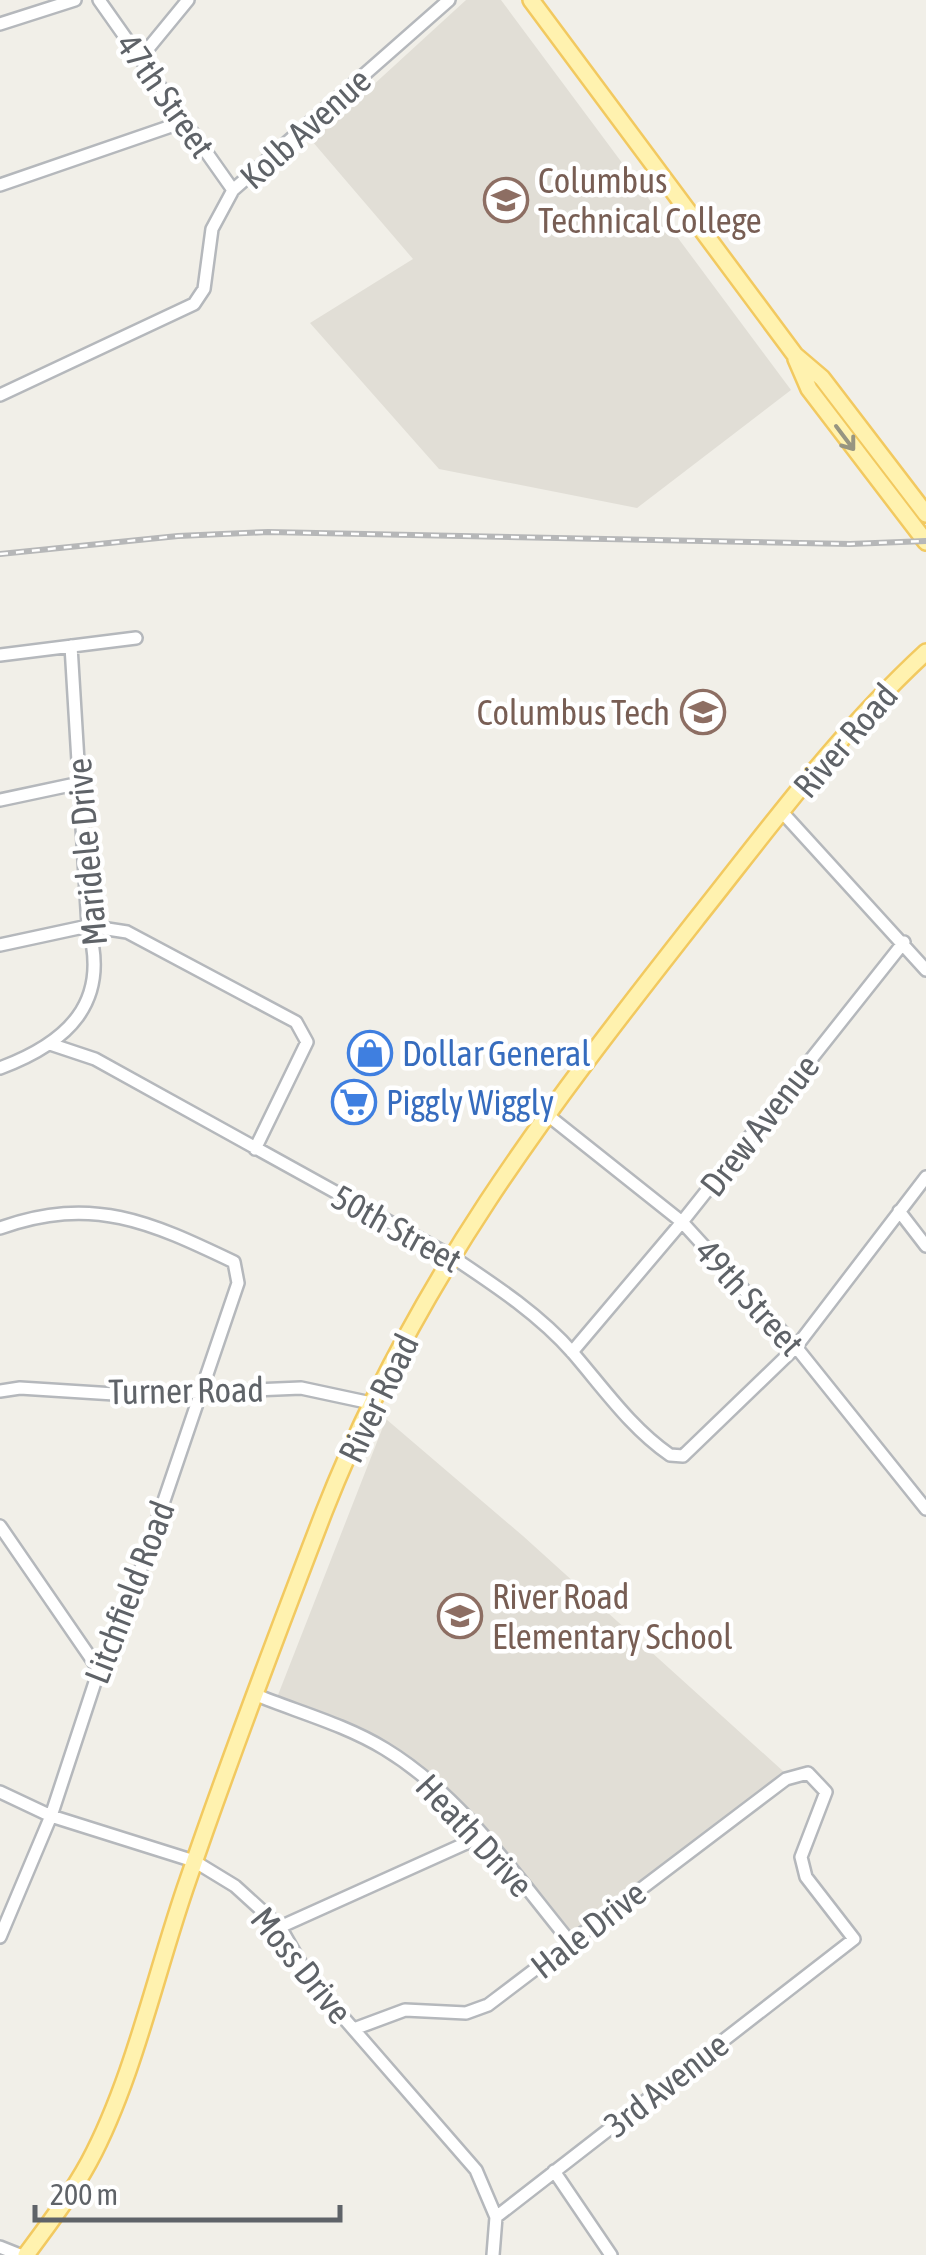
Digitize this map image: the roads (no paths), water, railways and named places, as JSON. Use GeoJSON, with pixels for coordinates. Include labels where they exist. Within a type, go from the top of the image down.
{"type":"FeatureCollection","features":[{"type":"Feature","properties":{"kind":"main road"},"geometry":{"type":"LineString","coordinates":[[531,0],[795,355],[822,378],[926,514]]}},
{"type":"Feature","properties":{"kind":"main road"},"geometry":{"type":"LineString","coordinates":[[795,355],[809,389],[926,542]]}},
{"type":"Feature","properties":{"kind":"main road","name":"River Road"},"geometry":{"type":"LineString","coordinates":[[23,2255],[69,2196],[108,2122],[194,1861],[325,1510],[371,1403],[450,1256],[545,1113],[782,812],[860,715],[926,652]]}},
{"type":"Feature","properties":{"kind":"street"},"geometry":{"type":"LineString","coordinates":[[0,24],[74,0]]}},
{"type":"Feature","properties":{"kind":"street","name":"47th Street"},"geometry":{"type":"LineString","coordinates":[[100,0],[233,190]]}},
{"type":"Feature","properties":{"kind":"street"},"geometry":{"type":"LineString","coordinates":[[142,56],[188,0]]}},
{"type":"Feature","properties":{"kind":"street","name":"Kolb Avenue"},"geometry":{"type":"LineString","coordinates":[[0,395],[194,304],[204,289],[212,229],[233,190],[449,0]]}},
{"type":"Feature","properties":{"kind":"street"},"geometry":{"type":"LineString","coordinates":[[0,185],[183,122]]}},
{"type":"Feature","properties":{"kind":"street"},"geometry":{"type":"LineString","coordinates":[[0,655],[136,638]]}},
{"type":"Feature","properties":{"kind":"street","name":"Maridele Drive"},"geometry":{"type":"LineString","coordinates":[[53,1045],[72,1026],[96,978],[96,952],[88,926],[70,646]]}},
{"type":"Feature","properties":{"kind":"street"},"geometry":{"type":"LineString","coordinates":[[0,800],[80,783]]}},
{"type":"Feature","properties":{"kind":"street"},"geometry":{"type":"LineString","coordinates":[[782,812],[926,970]]}},
{"type":"Feature","properties":{"kind":"street"},"geometry":{"type":"LineString","coordinates":[[0,945],[88,926],[126,932],[296,1022],[307,1042],[255,1149]]}},
{"type":"Feature","properties":{"kind":"street","name":"Drew Avenue"},"geometry":{"type":"LineString","coordinates":[[572,1352],[682,1222],[904,942]]}},
{"type":"Feature","properties":{"kind":"street"},"geometry":{"type":"LineString","coordinates":[[0,1068],[53,1045]]}},
{"type":"Feature","properties":{"kind":"street","name":"50th Street"},"geometry":{"type":"LineString","coordinates":[[53,1045],[94,1059],[450,1256],[506,1292],[572,1352],[598,1387],[670,1455],[683,1456],[796,1347]]}},
{"type":"Feature","properties":{"kind":"street","name":"49th Street"},"geometry":{"type":"LineString","coordinates":[[545,1113],[682,1222],[796,1347],[926,1509]]}},
{"type":"Feature","properties":{"kind":"street"},"geometry":{"type":"LineString","coordinates":[[796,1347],[926,1177]]}},
{"type":"Feature","properties":{"kind":"street","name":"Litchfield Road"},"geometry":{"type":"LineString","coordinates":[[0,1228],[75,1210],[139,1222],[234,1262],[238,1283],[136,1583],[99,1670],[51,1816],[0,1937]]}},
{"type":"Feature","properties":{"kind":"street"},"geometry":{"type":"LineString","coordinates":[[899,1211],[926,1246]]}},
{"type":"Feature","properties":{"kind":"street","name":"Turner Road"},"geometry":{"type":"LineString","coordinates":[[0,1391],[20,1388],[130,1395],[301,1388],[371,1403]]}},
{"type":"Feature","properties":{"kind":"street"},"geometry":{"type":"LineString","coordinates":[[0,1526],[99,1670]]}},
{"type":"Feature","properties":{"kind":"street","name":"Heath Drive"},"geometry":{"type":"LineString","coordinates":[[256,1694],[382,1747],[424,1775],[572,1942]]}},
{"type":"Feature","properties":{"kind":"street","name":"Hale Drive"},"geometry":{"type":"LineString","coordinates":[[354,2029],[405,2010],[466,2013],[488,2005],[786,1779],[808,1773],[826,1792],[802,1857],[806,1877],[854,1939],[836,1952]]}},
{"type":"Feature","properties":{"kind":"street","name":"Moss Drive"},"geometry":{"type":"LineString","coordinates":[[0,1792],[51,1816],[194,1861],[235,1886],[280,1928],[309,1978],[476,2170],[496,2217],[494,2255]]}},
{"type":"Feature","properties":{"kind":"street"},"geometry":{"type":"LineString","coordinates":[[280,1928],[482,1836]]}},
{"type":"Feature","properties":{"kind":"street","name":"3rd Avenue"},"geometry":{"type":"LineString","coordinates":[[496,2217],[836,1952]]}},
{"type":"Feature","properties":{"kind":"street"},"geometry":{"type":"LineString","coordinates":[[554,2171],[611,2255]]}},
{"type":"Feature","properties":{"kind":"street"},"geometry":{"type":"LineString","coordinates":[[0,2247],[23,2255]]}},
{"type":"Feature","properties":{"kind":"railway"},"geometry":{"type":"LineString","coordinates":[[0,554],[178,536],[268,532],[850,544],[926,541]]}},
{"type":"Feature","properties":{"kind":"place","name":"Columbus Technical College"},"geometry":{"type":"Point","coordinates":[506,200]}},
{"type":"Feature","properties":{"kind":"place","name":"Columbus Tech"},"geometry":{"type":"Point","coordinates":[703,712]}},
{"type":"Feature","properties":{"kind":"place","name":"Dollar General"},"geometry":{"type":"Point","coordinates":[370,1053]}},
{"type":"Feature","properties":{"kind":"place","name":"Piggly Wiggly"},"geometry":{"type":"Point","coordinates":[354,1102]}},
{"type":"Feature","properties":{"kind":"place","name":"River Road Elementary School"},"geometry":{"type":"Point","coordinates":[460,1616]}}]}
